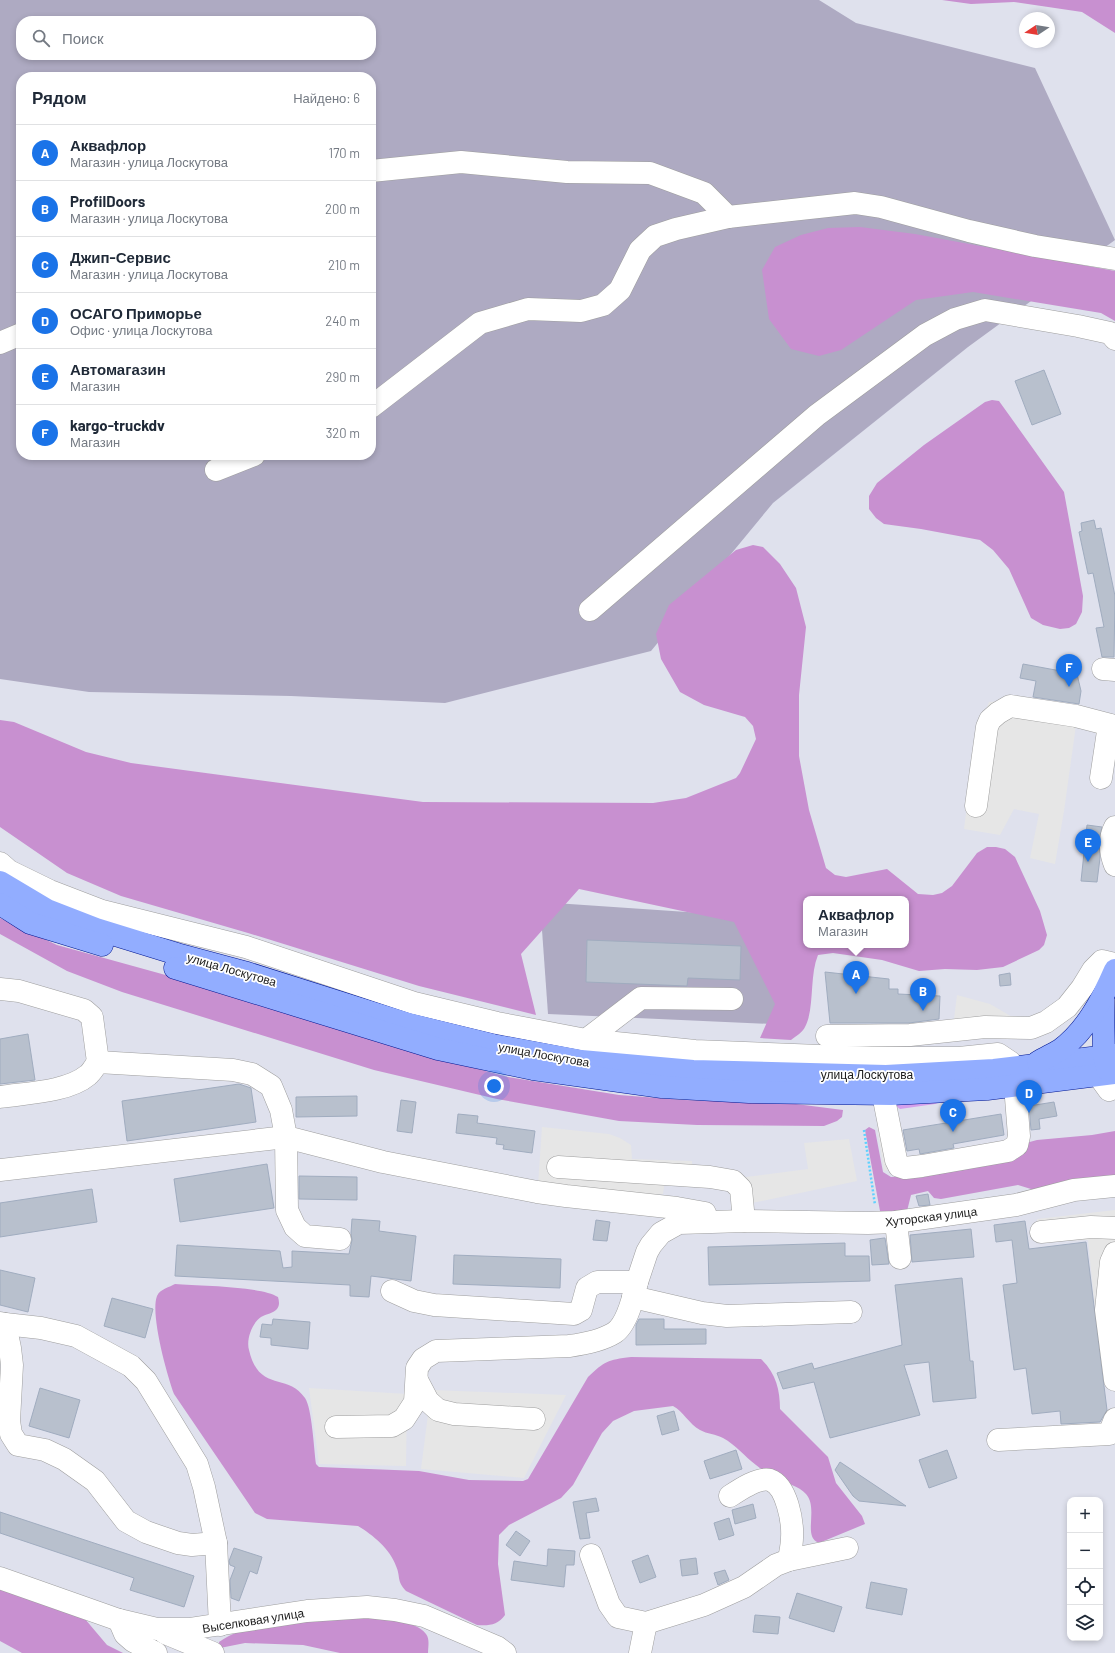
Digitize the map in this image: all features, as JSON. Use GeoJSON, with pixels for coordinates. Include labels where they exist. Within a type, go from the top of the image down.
{"type":"FeatureCollection","features":[{"type":"Feature","properties":{"kind":"main road","name":"улица Лоскутова"},"geometry":{"type":"LineString","coordinates":[[0,882],[47,910],[96,929],[177,954],[244,972],[408,1024],[500,1046],[581,1061],[693,1071],[886,1076],[971,1072],[1110,1076]]}},
{"type":"Feature","properties":{"kind":"main road","name":"улица Лоскутова"},"geometry":{"type":"LineString","coordinates":[[0,904],[30,923],[438,1049],[533,1069],[662,1087],[749,1092],[883,1094],[987,1089],[1020,1073]]}},
{"type":"Feature","properties":{"kind":"main road"},"geometry":{"type":"LineString","coordinates":[[1110,1076],[1109,998],[1115,970]]}},
{"type":"Feature","properties":{"kind":"main road"},"geometry":{"type":"LineString","coordinates":[[1020,1073],[1060,1050],[1089,1021],[1109,998]]}},
{"type":"Feature","properties":{"kind":"main road"},"geometry":{"type":"LineString","coordinates":[[1109,998],[1115,1025]]}},
{"type":"Feature","properties":{"kind":"street"},"geometry":{"type":"LineString","coordinates":[[376,170],[461,162],[567,172],[650,173],[704,193],[728,217]]}},
{"type":"Feature","properties":{"kind":"street"},"geometry":{"type":"LineString","coordinates":[[376,403],[480,323],[528,309],[581,311],[603,305],[620,290],[640,250],[655,236],[676,228],[728,217],[855,203],[881,207],[969,231],[1035,246],[1115,259]]}},
{"type":"Feature","properties":{"kind":"street"},"geometry":{"type":"LineString","coordinates":[[590,610],[817,415],[925,335],[955,319],[985,310],[1110,333],[1115,339]]}},
{"type":"Feature","properties":{"kind":"street"},"geometry":{"type":"LineString","coordinates":[[0,343],[16,336]]}},
{"type":"Feature","properties":{"kind":"street"},"geometry":{"type":"LineString","coordinates":[[216,470],[241,460]]}},
{"type":"Feature","properties":{"kind":"street"},"geometry":{"type":"LineString","coordinates":[[976,806],[987,727],[990,720],[1010,706],[1076,716],[1112,726],[1101,778]]}},
{"type":"Feature","properties":{"kind":"street"},"geometry":{"type":"LineString","coordinates":[[1115,827],[1112,832],[1110,852],[1115,864]]}},
{"type":"Feature","properties":{"kind":"street"},"geometry":{"type":"LineString","coordinates":[[0,863],[9,871],[50,891],[102,911],[246,947],[414,1003],[497,1023],[586,1040],[695,1051],[864,1057],[959,1058],[998,1054],[1010,1062],[1020,1073],[1019,1136],[1017,1145],[1008,1151],[922,1166],[905,1168],[899,1166],[896,1160],[883,1094]]}},
{"type":"Feature","properties":{"kind":"street"},"geometry":{"type":"LineString","coordinates":[[827,1036],[910,1035],[985,1027],[1031,1028],[1046,1022],[1067,1007],[1082,988],[1093,970],[1102,961],[1115,964]]}},
{"type":"Feature","properties":{"kind":"street"},"geometry":{"type":"LineString","coordinates":[[0,989],[19,991],[84,1010],[92,1017],[98,1062],[89,1074],[72,1085],[0,1097]]}},
{"type":"Feature","properties":{"kind":"street"},"geometry":{"type":"LineString","coordinates":[[586,1040],[640,998],[732,999]]}},
{"type":"Feature","properties":{"kind":"street"},"geometry":{"type":"LineString","coordinates":[[98,1062],[233,1070],[252,1074],[271,1086],[281,1110],[286,1137],[287,1210],[295,1228],[305,1236],[340,1239]]}},
{"type":"Feature","properties":{"kind":"street"},"geometry":{"type":"LineString","coordinates":[[0,1170],[286,1137],[383,1162],[537,1192],[677,1208],[744,1221]]}},
{"type":"Feature","properties":{"kind":"street"},"geometry":{"type":"LineString","coordinates":[[558,1167],[710,1177],[733,1181],[741,1189],[744,1221]]}},
{"type":"Feature","properties":{"kind":"street","name":"Хуторская улица"},"geometry":{"type":"LineString","coordinates":[[744,1221],[887,1223],[1016,1205],[1074,1190],[1115,1186]]}},
{"type":"Feature","properties":{"kind":"street"},"geometry":{"type":"LineString","coordinates":[[336,1427],[392,1426],[404,1419],[415,1402],[417,1368],[423,1358],[436,1351],[569,1346],[586,1344],[615,1332],[622,1324],[647,1252],[661,1233],[679,1223],[744,1221]]}},
{"type":"Feature","properties":{"kind":"street"},"geometry":{"type":"LineString","coordinates":[[887,1223],[900,1258]]}},
{"type":"Feature","properties":{"kind":"street"},"geometry":{"type":"LineString","coordinates":[[1041,1232],[1091,1227],[1115,1228]]}},
{"type":"Feature","properties":{"kind":"street"},"geometry":{"type":"LineString","coordinates":[[1115,1253],[1111,1262],[1106,1310],[1115,1380]]}},
{"type":"Feature","properties":{"kind":"street"},"geometry":{"type":"LineString","coordinates":[[392,1291],[414,1301],[434,1305],[574,1314],[581,1310],[587,1288],[597,1282],[635,1290],[702,1314],[727,1316],[851,1312]]}},
{"type":"Feature","properties":{"kind":"street"},"geometry":{"type":"LineString","coordinates":[[216,1543],[192,1545],[178,1543],[146,1532],[126,1522],[95,1481],[64,1459],[45,1450],[18,1445],[5,1420],[12,1365],[10,1348],[2,1323],[41,1328],[76,1336],[131,1366],[146,1381],[197,1464],[204,1487],[216,1543],[220,1625]]}},
{"type":"Feature","properties":{"kind":"street"},"geometry":{"type":"LineString","coordinates":[[417,1380],[428,1401],[438,1410],[454,1414],[534,1418]]}},
{"type":"Feature","properties":{"kind":"street"},"geometry":{"type":"LineString","coordinates":[[998,1440],[1109,1434],[1115,1419]]}},
{"type":"Feature","properties":{"kind":"street"},"geometry":{"type":"LineString","coordinates":[[730,1496],[740,1489],[761,1480],[770,1480],[779,1486],[789,1507],[792,1538],[789,1560]]}},
{"type":"Feature","properties":{"kind":"street"},"geometry":{"type":"LineString","coordinates":[[591,1555],[609,1604],[618,1617],[646,1623],[704,1605],[744,1587],[776,1565],[789,1560],[847,1548]]}},
{"type":"Feature","properties":{"kind":"street","name":"Выселковая улица"},"geometry":{"type":"LineString","coordinates":[[0,1578],[119,1620],[157,1629],[189,1629],[307,1611],[367,1607],[395,1610],[424,1616],[497,1647],[505,1653]]}},
{"type":"Feature","properties":{"kind":"street"},"geometry":{"type":"LineString","coordinates":[[119,1620],[125,1634],[133,1642],[156,1653]]}},
{"type":"Feature","properties":{"kind":"street"},"geometry":{"type":"LineString","coordinates":[[640,1653],[646,1623]]}},
{"type":"Feature","properties":{"kind":"street"},"geometry":{"type":"LineString","coordinates":[[157,1629],[213,1653]]}},
{"type":"Feature","properties":{"kind":"path"},"geometry":{"type":"LineString","coordinates":[[864,1130],[887,1223]]}},
{"type":"Feature","properties":{"kind":"shaded area"},"geometry":{"type":"Polygon","coordinates":[[[0,0],[819,0],[856,23],[1035,68],[1115,240],[968,347],[773,503],[651,651],[445,703],[291,696],[89,692],[0,679],[0,0]]]}},
{"type":"Feature","properties":{"kind":"shaded area"},"geometry":{"type":"Polygon","coordinates":[[[942,0],[1115,0],[1115,33],[1082,12],[1014,2],[971,4],[942,0]]]}},
{"type":"Feature","properties":{"kind":"shaded area"},"geometry":{"type":"Polygon","coordinates":[[[860,227],[915,234],[1115,271],[1115,321],[1101,313],[973,292],[916,300],[841,350],[819,356],[791,349],[769,319],[762,270],[775,247],[801,235],[828,228],[860,227]]]}},
{"type":"Feature","properties":{"kind":"shaded area"},"geometry":{"type":"Polygon","coordinates":[[[992,400],[999,401],[1064,492],[1083,596],[1082,612],[1076,624],[1069,628],[1060,629],[1043,625],[1031,618],[1009,569],[993,550],[980,540],[884,524],[876,518],[869,509],[869,496],[877,483],[924,445],[985,402],[992,400]]]}},
{"type":"Feature","properties":{"kind":"shaded area"},"geometry":{"type":"Polygon","coordinates":[[[753,545],[763,547],[780,564],[796,588],[806,627],[799,695],[799,756],[809,810],[826,868],[835,875],[846,877],[887,869],[918,894],[933,895],[942,893],[952,886],[977,853],[987,847],[1005,849],[1015,857],[1040,911],[1047,935],[1044,945],[1039,950],[1003,967],[977,970],[945,969],[919,971],[882,960],[833,953],[818,955],[815,964],[810,1011],[804,1029],[791,1040],[760,1038],[775,1004],[734,922],[579,889],[521,954],[536,1015],[419,986],[248,933],[121,896],[67,873],[0,827],[0,720],[14,722],[86,752],[131,763],[423,802],[653,803],[686,798],[736,778],[740,773],[756,739],[753,726],[745,717],[704,705],[680,692],[661,659],[656,634],[669,605],[736,550],[753,545]]]}},
{"type":"Feature","properties":{"kind":"shaded area"},"geometry":{"type":"Polygon","coordinates":[[[1014,700],[1078,711],[1055,864],[1030,858],[1039,814],[1014,809],[1000,835],[964,829],[976,736],[989,702],[1014,700]]]}},
{"type":"Feature","properties":{"kind":"shaded area"},"geometry":{"type":"Polygon","coordinates":[[[540,902],[803,920],[803,946],[794,1025],[548,1014],[540,902]]]}},
{"type":"Feature","properties":{"kind":"shaded area"},"geometry":{"type":"Polygon","coordinates":[[[0,918],[57,945],[285,1008],[393,1046],[508,1077],[619,1095],[684,1100],[788,1103],[843,1110],[842,1117],[837,1121],[824,1126],[697,1125],[619,1121],[497,1099],[374,1070],[122,992],[67,971],[0,934],[0,918]]]}},
{"type":"Feature","properties":{"kind":"shaded area"},"geometry":{"type":"Polygon","coordinates":[[[957,995],[990,1004],[1014,1018],[952,1035],[957,995]]]}},
{"type":"Feature","properties":{"kind":"shaded area"},"geometry":{"type":"Polygon","coordinates":[[[938,1103],[900,1109],[896,1106],[897,1104],[938,1103]]]}},
{"type":"Feature","properties":{"kind":"shaded area"},"geometry":{"type":"Polygon","coordinates":[[[886,1124],[893,1169],[884,1171],[877,1126],[886,1124]]]}},
{"type":"Feature","properties":{"kind":"shaded area"},"geometry":{"type":"Polygon","coordinates":[[[542,1127],[609,1134],[620,1138],[631,1145],[632,1159],[692,1161],[693,1181],[665,1181],[663,1194],[629,1196],[538,1185],[542,1127]]]}},
{"type":"Feature","properties":{"kind":"shaded area"},"geometry":{"type":"Polygon","coordinates":[[[869,1127],[875,1130],[883,1172],[891,1177],[908,1176],[1037,1140],[1092,1135],[1115,1131],[1115,1176],[1039,1189],[1031,1189],[1018,1185],[941,1199],[934,1198],[928,1191],[911,1195],[907,1211],[886,1215],[880,1211],[865,1130],[869,1127]]]}},
{"type":"Feature","properties":{"kind":"shaded area"},"geometry":{"type":"Polygon","coordinates":[[[849,1139],[857,1181],[752,1203],[746,1177],[808,1169],[804,1143],[849,1139]]]}},
{"type":"Feature","properties":{"kind":"shaded area"},"geometry":{"type":"Polygon","coordinates":[[[1115,1210],[1115,1312],[1110,1329],[1097,1330],[1088,1240],[1039,1242],[1037,1219],[1115,1210]]]}},
{"type":"Feature","properties":{"kind":"shaded area"},"geometry":{"type":"Polygon","coordinates":[[[175,1284],[244,1289],[269,1293],[278,1297],[279,1304],[277,1309],[274,1312],[261,1317],[252,1327],[248,1346],[259,1372],[266,1377],[298,1390],[305,1398],[311,1420],[316,1464],[319,1467],[419,1471],[469,1480],[523,1481],[528,1479],[588,1377],[603,1364],[611,1360],[631,1357],[761,1359],[774,1376],[778,1389],[780,1409],[828,1457],[836,1483],[862,1516],[865,1524],[819,1543],[814,1540],[812,1535],[810,1500],[803,1491],[761,1469],[723,1438],[696,1427],[677,1408],[673,1406],[634,1411],[613,1421],[602,1433],[573,1485],[561,1498],[509,1525],[499,1535],[498,1564],[505,1615],[496,1623],[477,1625],[406,1591],[401,1584],[390,1554],[375,1538],[358,1526],[267,1519],[255,1513],[174,1394],[160,1345],[155,1305],[158,1294],[175,1284]]]}},
{"type":"Feature","properties":{"kind":"shaded area"},"geometry":{"type":"Polygon","coordinates":[[[309,1388],[407,1394],[406,1466],[319,1464],[309,1388]]]}},
{"type":"Feature","properties":{"kind":"shaded area"},"geometry":{"type":"Polygon","coordinates":[[[433,1390],[566,1395],[524,1478],[421,1469],[429,1407],[433,1390]]]}},
{"type":"Feature","properties":{"kind":"shaded area"},"geometry":{"type":"Polygon","coordinates":[[[0,1589],[85,1619],[107,1645],[123,1653],[22,1653],[0,1641],[0,1589]]]}},
{"type":"Feature","properties":{"kind":"shaded area"},"geometry":{"type":"Polygon","coordinates":[[[363,1617],[397,1620],[414,1625],[421,1629],[427,1636],[428,1653],[340,1653],[303,1645],[245,1643],[220,1648],[219,1642],[234,1634],[269,1623],[288,1620],[363,1617]]]}},
{"type":"Feature","properties":{"kind":"building"},"geometry":{"type":"Polygon","coordinates":[[[1044,370],[1061,414],[1032,425],[1015,381],[1044,370]]]}},
{"type":"Feature","properties":{"kind":"building"},"geometry":{"type":"Polygon","coordinates":[[[1094,520],[1096,529],[1101,528],[1115,596],[1114,657],[1102,657],[1096,628],[1104,627],[1093,573],[1088,574],[1079,532],[1082,531],[1081,523],[1094,520]]]}},
{"type":"Feature","properties":{"kind":"building"},"geometry":{"type":"Polygon","coordinates":[[[1023,664],[1077,674],[1081,691],[1079,704],[1033,697],[1036,681],[1020,678],[1023,664]]]}},
{"type":"Feature","properties":{"kind":"building"},"geometry":{"type":"Polygon","coordinates":[[[1087,825],[1102,827],[1099,840],[1100,858],[1097,882],[1081,881],[1087,825]]]}},
{"type":"Feature","properties":{"kind":"building"},"geometry":{"type":"Polygon","coordinates":[[[587,940],[741,946],[740,980],[688,978],[687,986],[586,982],[587,940]]]}},
{"type":"Feature","properties":{"kind":"building"},"geometry":{"type":"Polygon","coordinates":[[[825,972],[889,979],[889,989],[898,989],[898,994],[940,996],[939,1019],[909,1023],[830,1023],[825,972]]]}},
{"type":"Feature","properties":{"kind":"building"},"geometry":{"type":"Polygon","coordinates":[[[1010,973],[1011,985],[1000,986],[999,975],[1010,973]]]}},
{"type":"Feature","properties":{"kind":"building"},"geometry":{"type":"Polygon","coordinates":[[[28,1034],[35,1080],[0,1084],[0,1039],[28,1034]]]}},
{"type":"Feature","properties":{"kind":"building"},"geometry":{"type":"Polygon","coordinates":[[[239,1084],[251,1088],[256,1122],[127,1141],[122,1101],[239,1084]]]}},
{"type":"Feature","properties":{"kind":"building"},"geometry":{"type":"Polygon","coordinates":[[[357,1096],[357,1116],[296,1117],[296,1097],[357,1096]]]}},
{"type":"Feature","properties":{"kind":"building"},"geometry":{"type":"Polygon","coordinates":[[[401,1100],[416,1102],[412,1133],[397,1131],[401,1100]]]}},
{"type":"Feature","properties":{"kind":"building"},"geometry":{"type":"Polygon","coordinates":[[[1054,1102],[1057,1116],[1039,1119],[1040,1129],[1031,1130],[1029,1106],[1054,1102]]]}},
{"type":"Feature","properties":{"kind":"building"},"geometry":{"type":"Polygon","coordinates":[[[458,1114],[478,1116],[477,1123],[535,1131],[532,1153],[503,1149],[504,1145],[496,1144],[497,1138],[456,1133],[458,1114]]]}},
{"type":"Feature","properties":{"kind":"building"},"geometry":{"type":"Polygon","coordinates":[[[1001,1114],[1004,1135],[953,1144],[954,1148],[920,1154],[919,1149],[907,1151],[903,1130],[1001,1114]]]}},
{"type":"Feature","properties":{"kind":"building"},"geometry":{"type":"Polygon","coordinates":[[[267,1164],[274,1208],[180,1222],[174,1179],[267,1164]]]}},
{"type":"Feature","properties":{"kind":"building"},"geometry":{"type":"Polygon","coordinates":[[[299,1176],[357,1177],[357,1200],[299,1199],[299,1176]]]}},
{"type":"Feature","properties":{"kind":"building"},"geometry":{"type":"Polygon","coordinates":[[[92,1189],[97,1222],[0,1237],[0,1203],[92,1189]]]}},
{"type":"Feature","properties":{"kind":"building"},"geometry":{"type":"Polygon","coordinates":[[[928,1194],[930,1205],[919,1206],[916,1196],[928,1194]]]}},
{"type":"Feature","properties":{"kind":"building"},"geometry":{"type":"Polygon","coordinates":[[[352,1219],[380,1221],[379,1231],[416,1236],[411,1281],[371,1276],[369,1297],[350,1296],[350,1285],[175,1276],[177,1245],[280,1251],[283,1268],[292,1267],[292,1251],[349,1254],[352,1240],[352,1219]]]}},
{"type":"Feature","properties":{"kind":"building"},"geometry":{"type":"Polygon","coordinates":[[[596,1220],[610,1222],[607,1241],[593,1240],[596,1220]]]}},
{"type":"Feature","properties":{"kind":"building"},"geometry":{"type":"Polygon","coordinates":[[[1025,1221],[1029,1249],[1086,1242],[1107,1410],[1100,1422],[1061,1424],[1060,1411],[1032,1414],[1026,1368],[1014,1370],[1003,1285],[1017,1283],[1012,1240],[996,1242],[994,1225],[1025,1221]]]}},
{"type":"Feature","properties":{"kind":"building"},"geometry":{"type":"Polygon","coordinates":[[[971,1229],[974,1257],[912,1262],[910,1235],[971,1229]]]}},
{"type":"Feature","properties":{"kind":"building"},"geometry":{"type":"Polygon","coordinates":[[[885,1238],[889,1264],[872,1265],[870,1240],[885,1238]]]}},
{"type":"Feature","properties":{"kind":"building"},"geometry":{"type":"Polygon","coordinates":[[[845,1243],[845,1256],[869,1256],[870,1281],[709,1285],[708,1247],[845,1243]]]}},
{"type":"Feature","properties":{"kind":"building"},"geometry":{"type":"Polygon","coordinates":[[[454,1255],[561,1259],[560,1288],[453,1284],[454,1255]]]}},
{"type":"Feature","properties":{"kind":"building"},"geometry":{"type":"Polygon","coordinates":[[[0,1270],[35,1278],[28,1312],[0,1305],[0,1270]]]}},
{"type":"Feature","properties":{"kind":"building"},"geometry":{"type":"Polygon","coordinates":[[[962,1278],[970,1361],[973,1361],[976,1398],[933,1402],[929,1362],[904,1365],[920,1415],[830,1438],[814,1382],[783,1389],[777,1373],[812,1363],[814,1369],[902,1345],[895,1285],[962,1278]]]}},
{"type":"Feature","properties":{"kind":"building"},"geometry":{"type":"Polygon","coordinates":[[[112,1298],[153,1309],[145,1338],[104,1326],[112,1298]]]}},
{"type":"Feature","properties":{"kind":"building"},"geometry":{"type":"Polygon","coordinates":[[[273,1319],[310,1322],[308,1349],[271,1345],[271,1338],[260,1337],[262,1324],[272,1325],[273,1319]]]}},
{"type":"Feature","properties":{"kind":"building"},"geometry":{"type":"Polygon","coordinates":[[[639,1319],[664,1319],[664,1329],[706,1329],[706,1344],[636,1345],[636,1325],[639,1319]]]}},
{"type":"Feature","properties":{"kind":"building"},"geometry":{"type":"Polygon","coordinates":[[[40,1388],[80,1400],[69,1438],[29,1426],[40,1388]]]}},
{"type":"Feature","properties":{"kind":"building"},"geometry":{"type":"Polygon","coordinates":[[[674,1411],[679,1430],[662,1435],[657,1416],[674,1411]]]}},
{"type":"Feature","properties":{"kind":"building"},"geometry":{"type":"Polygon","coordinates":[[[736,1450],[742,1469],[710,1479],[704,1461],[736,1450]]]}},
{"type":"Feature","properties":{"kind":"building"},"geometry":{"type":"Polygon","coordinates":[[[947,1450],[957,1478],[929,1488],[919,1460],[947,1450]]]}},
{"type":"Feature","properties":{"kind":"building"},"geometry":{"type":"Polygon","coordinates":[[[840,1462],[906,1506],[859,1501],[853,1496],[835,1470],[840,1462]]]}},
{"type":"Feature","properties":{"kind":"building"},"geometry":{"type":"Polygon","coordinates":[[[596,1498],[599,1511],[586,1513],[590,1538],[580,1539],[573,1502],[596,1498]]]}},
{"type":"Feature","properties":{"kind":"building"},"geometry":{"type":"Polygon","coordinates":[[[753,1504],[756,1518],[735,1524],[732,1510],[753,1504]]]}},
{"type":"Feature","properties":{"kind":"building"},"geometry":{"type":"Polygon","coordinates":[[[0,1512],[194,1576],[184,1607],[130,1590],[134,1578],[0,1533],[0,1512]]]}},
{"type":"Feature","properties":{"kind":"building"},"geometry":{"type":"Polygon","coordinates":[[[729,1518],[734,1535],[719,1540],[714,1523],[729,1518]]]}},
{"type":"Feature","properties":{"kind":"building"},"geometry":{"type":"Polygon","coordinates":[[[516,1531],[530,1541],[520,1556],[506,1545],[516,1531]]]}},
{"type":"Feature","properties":{"kind":"building"},"geometry":{"type":"Polygon","coordinates":[[[234,1548],[262,1557],[257,1574],[250,1571],[239,1601],[231,1598],[230,1580],[235,1567],[230,1565],[229,1561],[234,1548]]]}},
{"type":"Feature","properties":{"kind":"building"},"geometry":{"type":"Polygon","coordinates":[[[548,1549],[575,1551],[574,1565],[566,1565],[564,1587],[511,1580],[514,1561],[547,1566],[548,1549]]]}},
{"type":"Feature","properties":{"kind":"building"},"geometry":{"type":"Polygon","coordinates":[[[648,1555],[656,1577],[640,1583],[632,1561],[648,1555]]]}},
{"type":"Feature","properties":{"kind":"building"},"geometry":{"type":"Polygon","coordinates":[[[696,1558],[698,1574],[682,1576],[680,1560],[696,1558]]]}},
{"type":"Feature","properties":{"kind":"building"},"geometry":{"type":"Polygon","coordinates":[[[725,1570],[729,1580],[718,1585],[714,1573],[725,1570]]]}},
{"type":"Feature","properties":{"kind":"building"},"geometry":{"type":"Polygon","coordinates":[[[871,1582],[907,1589],[902,1615],[866,1608],[871,1582]]]}},
{"type":"Feature","properties":{"kind":"building"},"geometry":{"type":"Polygon","coordinates":[[[797,1593],[842,1607],[834,1632],[789,1618],[797,1593]]]}},
{"type":"Feature","properties":{"kind":"building"},"geometry":{"type":"Polygon","coordinates":[[[755,1615],[780,1617],[778,1634],[753,1632],[755,1615]]]}},
{"type":"Feature","properties":{"kind":"place","name":"kargo-truckdv"},"geometry":{"type":"Point","coordinates":[1069,687]}},
{"type":"Feature","properties":{"kind":"place","name":"Автомагазин"},"geometry":{"type":"Point","coordinates":[1088,862]}},
{"type":"Feature","properties":{"kind":"place","name":"Аквафлор"},"geometry":{"type":"Point","coordinates":[856,994]}},
{"type":"Feature","properties":{"kind":"place","name":"ProfilDoors"},"geometry":{"type":"Point","coordinates":[923,1011]}},
{"type":"Feature","properties":{"kind":"place","name":"ОСАГО Приморье"},"geometry":{"type":"Point","coordinates":[1029,1113]}},
{"type":"Feature","properties":{"kind":"place","name":"Джип-Сервис"},"geometry":{"type":"Point","coordinates":[953,1132]}}]}
